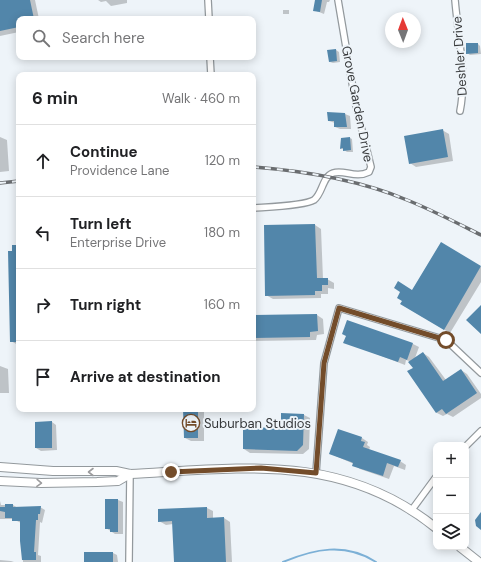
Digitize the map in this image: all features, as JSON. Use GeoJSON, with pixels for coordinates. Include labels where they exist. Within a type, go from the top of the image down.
{"type":"FeatureCollection","features":[{"type":"Feature","properties":{"kind":"main road"},"geometry":{"type":"LineString","coordinates":[[0,467],[53,471],[116,471],[130,474],[261,468],[316,473],[369,489],[411,511],[433,526]]}},
{"type":"Feature","properties":{"kind":"main road"},"geometry":{"type":"LineString","coordinates":[[0,481],[42,483],[97,482],[118,480],[130,474]]}},
{"type":"Feature","properties":{"kind":"main road"},"geometry":{"type":"LineString","coordinates":[[464,550],[479,562]]}},
{"type":"Feature","properties":{"kind":"street"},"geometry":{"type":"LineString","coordinates":[[208,0],[209,16]]}},
{"type":"Feature","properties":{"kind":"street","name":"Grove Garden Drive"},"geometry":{"type":"LineString","coordinates":[[256,208],[306,203],[315,199],[327,177],[334,172],[361,176],[369,172],[371,167],[356,106],[338,0]]}},
{"type":"Feature","properties":{"kind":"street","name":"Deshler Drive"},"geometry":{"type":"LineString","coordinates":[[455,0],[461,68],[462,100],[460,111]]}},
{"type":"Feature","properties":{"kind":"street"},"geometry":{"type":"LineString","coordinates":[[210,60],[211,72]]}},
{"type":"Feature","properties":{"kind":"street"},"geometry":{"type":"LineString","coordinates":[[316,473],[324,363],[339,308],[446,340],[481,373]]}},
{"type":"Feature","properties":{"kind":"street"},"geometry":{"type":"LineString","coordinates":[[469,443],[481,431]]}},
{"type":"Feature","properties":{"kind":"street"},"geometry":{"type":"LineString","coordinates":[[129,562],[130,474]]}},
{"type":"Feature","properties":{"kind":"street"},"geometry":{"type":"LineString","coordinates":[[411,511],[435,478]]}},
{"type":"Feature","properties":{"kind":"building"},"geometry":{"type":"Polygon","coordinates":[[[0,0],[30,0],[33,16],[16,16],[16,28],[0,31],[0,0]]]}},
{"type":"Feature","properties":{"kind":"building"},"geometry":{"type":"Polygon","coordinates":[[[315,0],[322,0],[320,12],[313,11],[315,0]]]}},
{"type":"Feature","properties":{"kind":"building"},"geometry":{"type":"Polygon","coordinates":[[[466,43],[478,43],[478,53],[466,54],[466,43]]]}},
{"type":"Feature","properties":{"kind":"building"},"geometry":{"type":"Polygon","coordinates":[[[336,49],[337,61],[329,62],[327,50],[336,49]]]}},
{"type":"Feature","properties":{"kind":"building"},"geometry":{"type":"Polygon","coordinates":[[[327,112],[345,113],[347,127],[334,127],[334,121],[328,121],[327,112]]]}},
{"type":"Feature","properties":{"kind":"building"},"geometry":{"type":"Polygon","coordinates":[[[443,129],[448,157],[409,164],[404,136],[443,129]]]}},
{"type":"Feature","properties":{"kind":"building"},"geometry":{"type":"Polygon","coordinates":[[[350,137],[351,150],[343,151],[343,148],[340,149],[341,138],[350,137]]]}},
{"type":"Feature","properties":{"kind":"building"},"geometry":{"type":"Polygon","coordinates":[[[315,224],[317,278],[328,278],[328,285],[322,285],[322,291],[315,291],[315,295],[265,296],[264,225],[315,224]]]}},
{"type":"Feature","properties":{"kind":"building"},"geometry":{"type":"Polygon","coordinates":[[[441,242],[481,266],[444,330],[400,304],[402,301],[397,298],[400,292],[394,288],[398,281],[412,290],[441,242]]]}},
{"type":"Feature","properties":{"kind":"building"},"geometry":{"type":"Polygon","coordinates":[[[12,245],[16,245],[16,342],[10,342],[8,251],[12,251],[12,245]]]}},
{"type":"Feature","properties":{"kind":"building"},"geometry":{"type":"Polygon","coordinates":[[[481,305],[481,334],[466,320],[481,305]]]}},
{"type":"Feature","properties":{"kind":"building"},"geometry":{"type":"Polygon","coordinates":[[[317,314],[318,331],[310,332],[310,337],[256,338],[256,315],[317,314]]]}},
{"type":"Feature","properties":{"kind":"building"},"geometry":{"type":"Polygon","coordinates":[[[347,320],[413,343],[407,360],[400,357],[398,362],[343,343],[346,336],[342,334],[347,320]]]}},
{"type":"Feature","properties":{"kind":"building"},"geometry":{"type":"Polygon","coordinates":[[[423,352],[443,381],[461,369],[477,393],[446,414],[442,409],[436,413],[407,371],[413,368],[408,362],[423,352]]]}},
{"type":"Feature","properties":{"kind":"building","name":"Suburban Studios"},"geometry":{"type":"Polygon","coordinates":[[[183,412],[198,412],[198,438],[184,438],[183,412]]]}},
{"type":"Feature","properties":{"kind":"building"},"geometry":{"type":"Polygon","coordinates":[[[281,413],[304,414],[303,445],[297,451],[243,449],[243,427],[281,428],[281,413]]]}},
{"type":"Feature","properties":{"kind":"building"},"geometry":{"type":"Polygon","coordinates":[[[52,421],[52,448],[35,448],[35,422],[52,421]]]}},
{"type":"Feature","properties":{"kind":"building"},"geometry":{"type":"Polygon","coordinates":[[[338,429],[362,437],[361,441],[365,442],[363,447],[401,460],[398,467],[387,463],[383,476],[352,466],[353,463],[329,454],[338,429]]]}},
{"type":"Feature","properties":{"kind":"building"},"geometry":{"type":"Polygon","coordinates":[[[105,499],[118,499],[118,532],[110,532],[110,529],[105,529],[105,499]]]}},
{"type":"Feature","properties":{"kind":"building"},"geometry":{"type":"Polygon","coordinates":[[[5,504],[13,504],[13,507],[41,506],[40,514],[38,514],[38,520],[36,520],[34,552],[36,552],[36,560],[22,560],[20,521],[12,521],[12,518],[5,518],[5,512],[0,511],[0,507],[5,507],[5,504]]]}},
{"type":"Feature","properties":{"kind":"building"},"geometry":{"type":"Polygon","coordinates":[[[207,507],[207,518],[224,517],[226,562],[174,562],[172,521],[158,522],[158,509],[207,507]]]}},
{"type":"Feature","properties":{"kind":"building"},"geometry":{"type":"Polygon","coordinates":[[[481,512],[481,530],[476,526],[475,520],[481,512]]]}},
{"type":"Feature","properties":{"kind":"building"},"geometry":{"type":"Polygon","coordinates":[[[84,552],[113,552],[113,562],[84,562],[84,552]]]}},
{"type":"Feature","properties":{"kind":"waterway"},"geometry":{"type":"LineString","coordinates":[[283,562],[306,554],[330,550],[353,552],[376,562]]}},
{"type":"Feature","properties":{"kind":"railway"},"geometry":{"type":"LineString","coordinates":[[256,167],[312,174],[370,187],[416,204],[481,235]]}},
{"type":"Feature","properties":{"kind":"railway"},"geometry":{"type":"LineString","coordinates":[[0,183],[16,181]]}},
{"type":"Feature","properties":{"kind":"place","name":"Suburban Studios"},"geometry":{"type":"Point","coordinates":[191,423]}},
{"type":"Feature","properties":{"kind":"route"},"geometry":{"type":"LineString","coordinates":[[171,472],[261,468],[299,470],[316,473],[324,363],[339,308],[446,340]]}}]}
